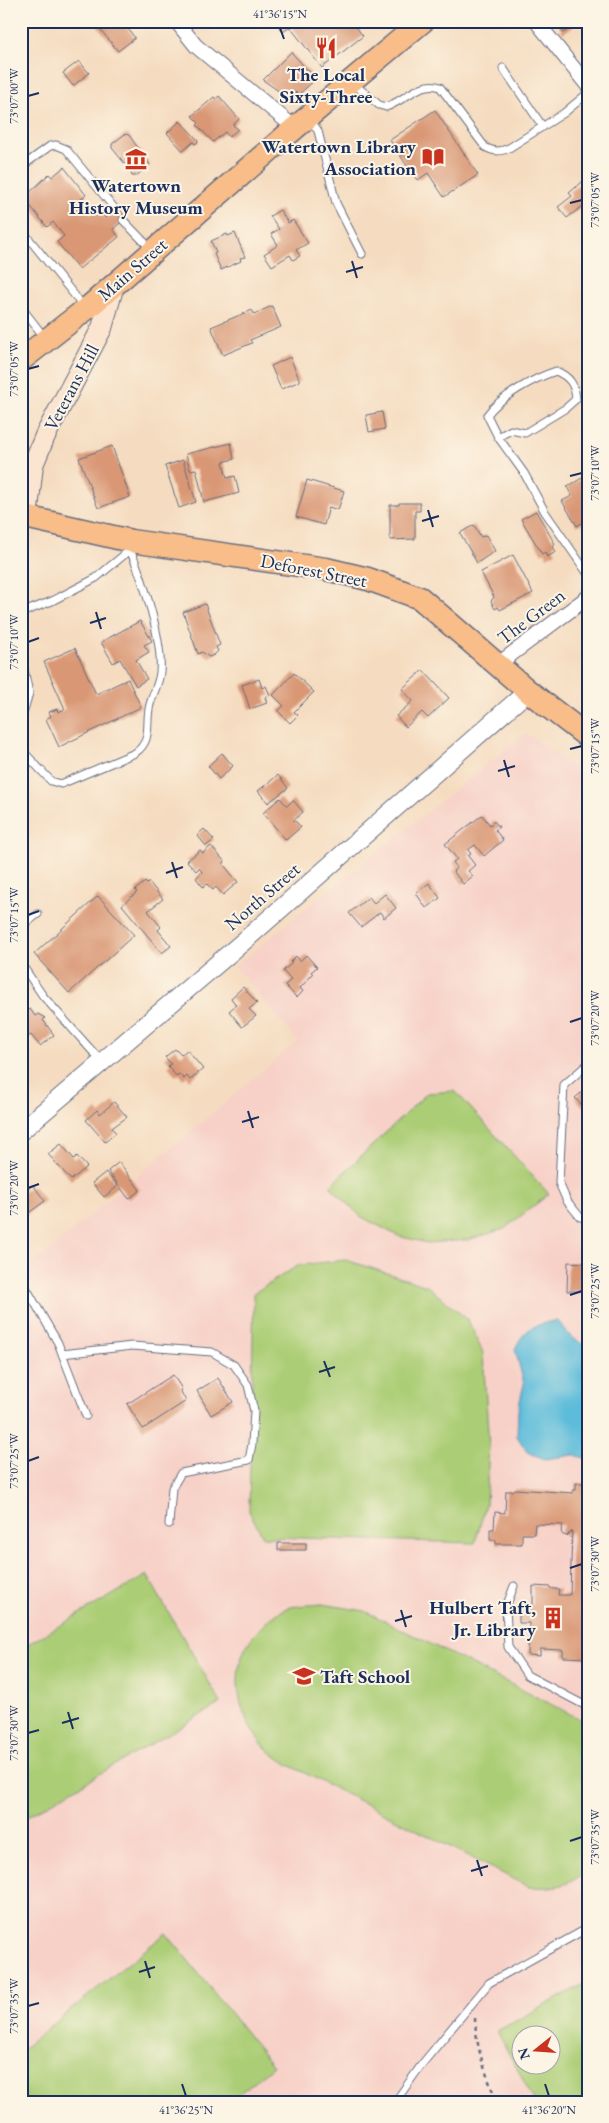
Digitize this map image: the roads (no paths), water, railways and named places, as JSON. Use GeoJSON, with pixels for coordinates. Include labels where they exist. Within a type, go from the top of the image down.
{"type":"FeatureCollection","features":[{"type":"Feature","properties":{"kind":"main road","name":"Main Street"},"geometry":{"type":"LineString","coordinates":[[21,360],[86,309],[302,122],[423,21]]}},
{"type":"Feature","properties":{"kind":"main road","name":"Veterans Hill"},"geometry":{"type":"LineString","coordinates":[[24,517],[33,465],[45,436],[102,328],[114,285]]}},
{"type":"Feature","properties":{"kind":"main road","name":"Deforest Street"},"geometry":{"type":"LineString","coordinates":[[24,517],[130,545],[326,569],[368,579],[420,598],[528,691],[588,737]]}},
{"type":"Feature","properties":{"kind":"street"},"geometry":{"type":"LineString","coordinates":[[176,21],[196,46],[302,122]]}},
{"type":"Feature","properties":{"kind":"street"},"geometry":{"type":"LineString","coordinates":[[536,21],[588,86]]}},
{"type":"Feature","properties":{"kind":"street","name":"The Green"},"geometry":{"type":"LineString","coordinates":[[497,665],[588,597]]}},
{"type":"Feature","properties":{"kind":"street","name":"North Street"},"geometry":{"type":"LineString","coordinates":[[21,1132],[244,941],[528,691]]}},
{"type":"Feature","properties":{"kind":"lane"},"geometry":{"type":"LineString","coordinates":[[503,68],[543,126]]}},
{"type":"Feature","properties":{"kind":"lane"},"geometry":{"type":"LineString","coordinates":[[351,81],[379,105],[386,106],[422,87],[432,84],[440,87],[486,147],[493,152],[509,148],[564,113],[588,93]]}},
{"type":"Feature","properties":{"kind":"lane"},"geometry":{"type":"LineString","coordinates":[[302,122],[318,131],[336,203],[362,254]]}},
{"type":"Feature","properties":{"kind":"lane"},"geometry":{"type":"LineString","coordinates":[[21,167],[50,146],[56,145],[66,149],[115,210]]}},
{"type":"Feature","properties":{"kind":"lane"},"geometry":{"type":"LineString","coordinates":[[124,220],[153,250]]}},
{"type":"Feature","properties":{"kind":"lane"},"geometry":{"type":"LineString","coordinates":[[21,229],[86,309]]}},
{"type":"Feature","properties":{"kind":"lane"},"geometry":{"type":"LineString","coordinates":[[21,307],[47,340]]}},
{"type":"Feature","properties":{"kind":"lane"},"geometry":{"type":"LineString","coordinates":[[498,437],[511,430],[525,433],[566,408],[576,399],[575,389],[570,380],[556,372],[550,373],[495,404],[487,415],[498,437],[524,472],[545,512],[588,574]]}},
{"type":"Feature","properties":{"kind":"lane"},"geometry":{"type":"LineString","coordinates":[[21,749],[51,781],[61,784],[135,753],[144,747],[148,736],[149,707],[160,675],[155,630],[140,572],[130,545],[96,578],[22,615]]}},
{"type":"Feature","properties":{"kind":"lane"},"geometry":{"type":"LineString","coordinates":[[21,656],[29,693],[21,720]]}},
{"type":"Feature","properties":{"kind":"lane"},"geometry":{"type":"LineString","coordinates":[[21,927],[38,914]]}},
{"type":"Feature","properties":{"kind":"lane"},"geometry":{"type":"LineString","coordinates":[[21,961],[43,996],[102,1062]]}},
{"type":"Feature","properties":{"kind":"lane"},"geometry":{"type":"LineString","coordinates":[[588,1064],[564,1084],[559,1183],[567,1201],[580,1217],[588,1218]]}},
{"type":"Feature","properties":{"kind":"lane"},"geometry":{"type":"LineString","coordinates":[[21,1279],[58,1343],[86,1416]]}},
{"type":"Feature","properties":{"kind":"lane"},"geometry":{"type":"LineString","coordinates":[[62,1354],[132,1346],[212,1352],[234,1365],[248,1385],[254,1411],[252,1444],[248,1460],[181,1473],[172,1488],[169,1524]]}},
{"type":"Feature","properties":{"kind":"lane"},"geometry":{"type":"LineString","coordinates":[[514,1586],[506,1607],[508,1648],[527,1675],[588,1707]]}},
{"type":"Feature","properties":{"kind":"lane"},"geometry":{"type":"LineString","coordinates":[[395,2102],[422,2064],[489,1984],[588,1928]]}},
{"type":"Feature","properties":{"kind":"water"},"geometry":{"type":"Polygon","coordinates":[[[557,1320],[572,1338],[588,1346],[588,1459],[574,1455],[545,1459],[527,1452],[517,1436],[518,1410],[524,1384],[515,1349],[527,1331],[557,1320]]]}},
{"type":"Feature","properties":{"kind":"place","name":"The Local Sixty-Three"},"geometry":{"type":"Point","coordinates":[326,48]}},
{"type":"Feature","properties":{"kind":"place","name":"Watertown Library Association"},"geometry":{"type":"Point","coordinates":[433,157]}},
{"type":"Feature","properties":{"kind":"place","name":"Watertown History Museum"},"geometry":{"type":"Point","coordinates":[136,159]}},
{"type":"Feature","properties":{"kind":"place","name":"Hulbert Taft, Jr. Library"},"geometry":{"type":"Point","coordinates":[553,1618]}},
{"type":"Feature","properties":{"kind":"place","name":"Taft School"},"geometry":{"type":"Point","coordinates":[304,1676]}}]}
